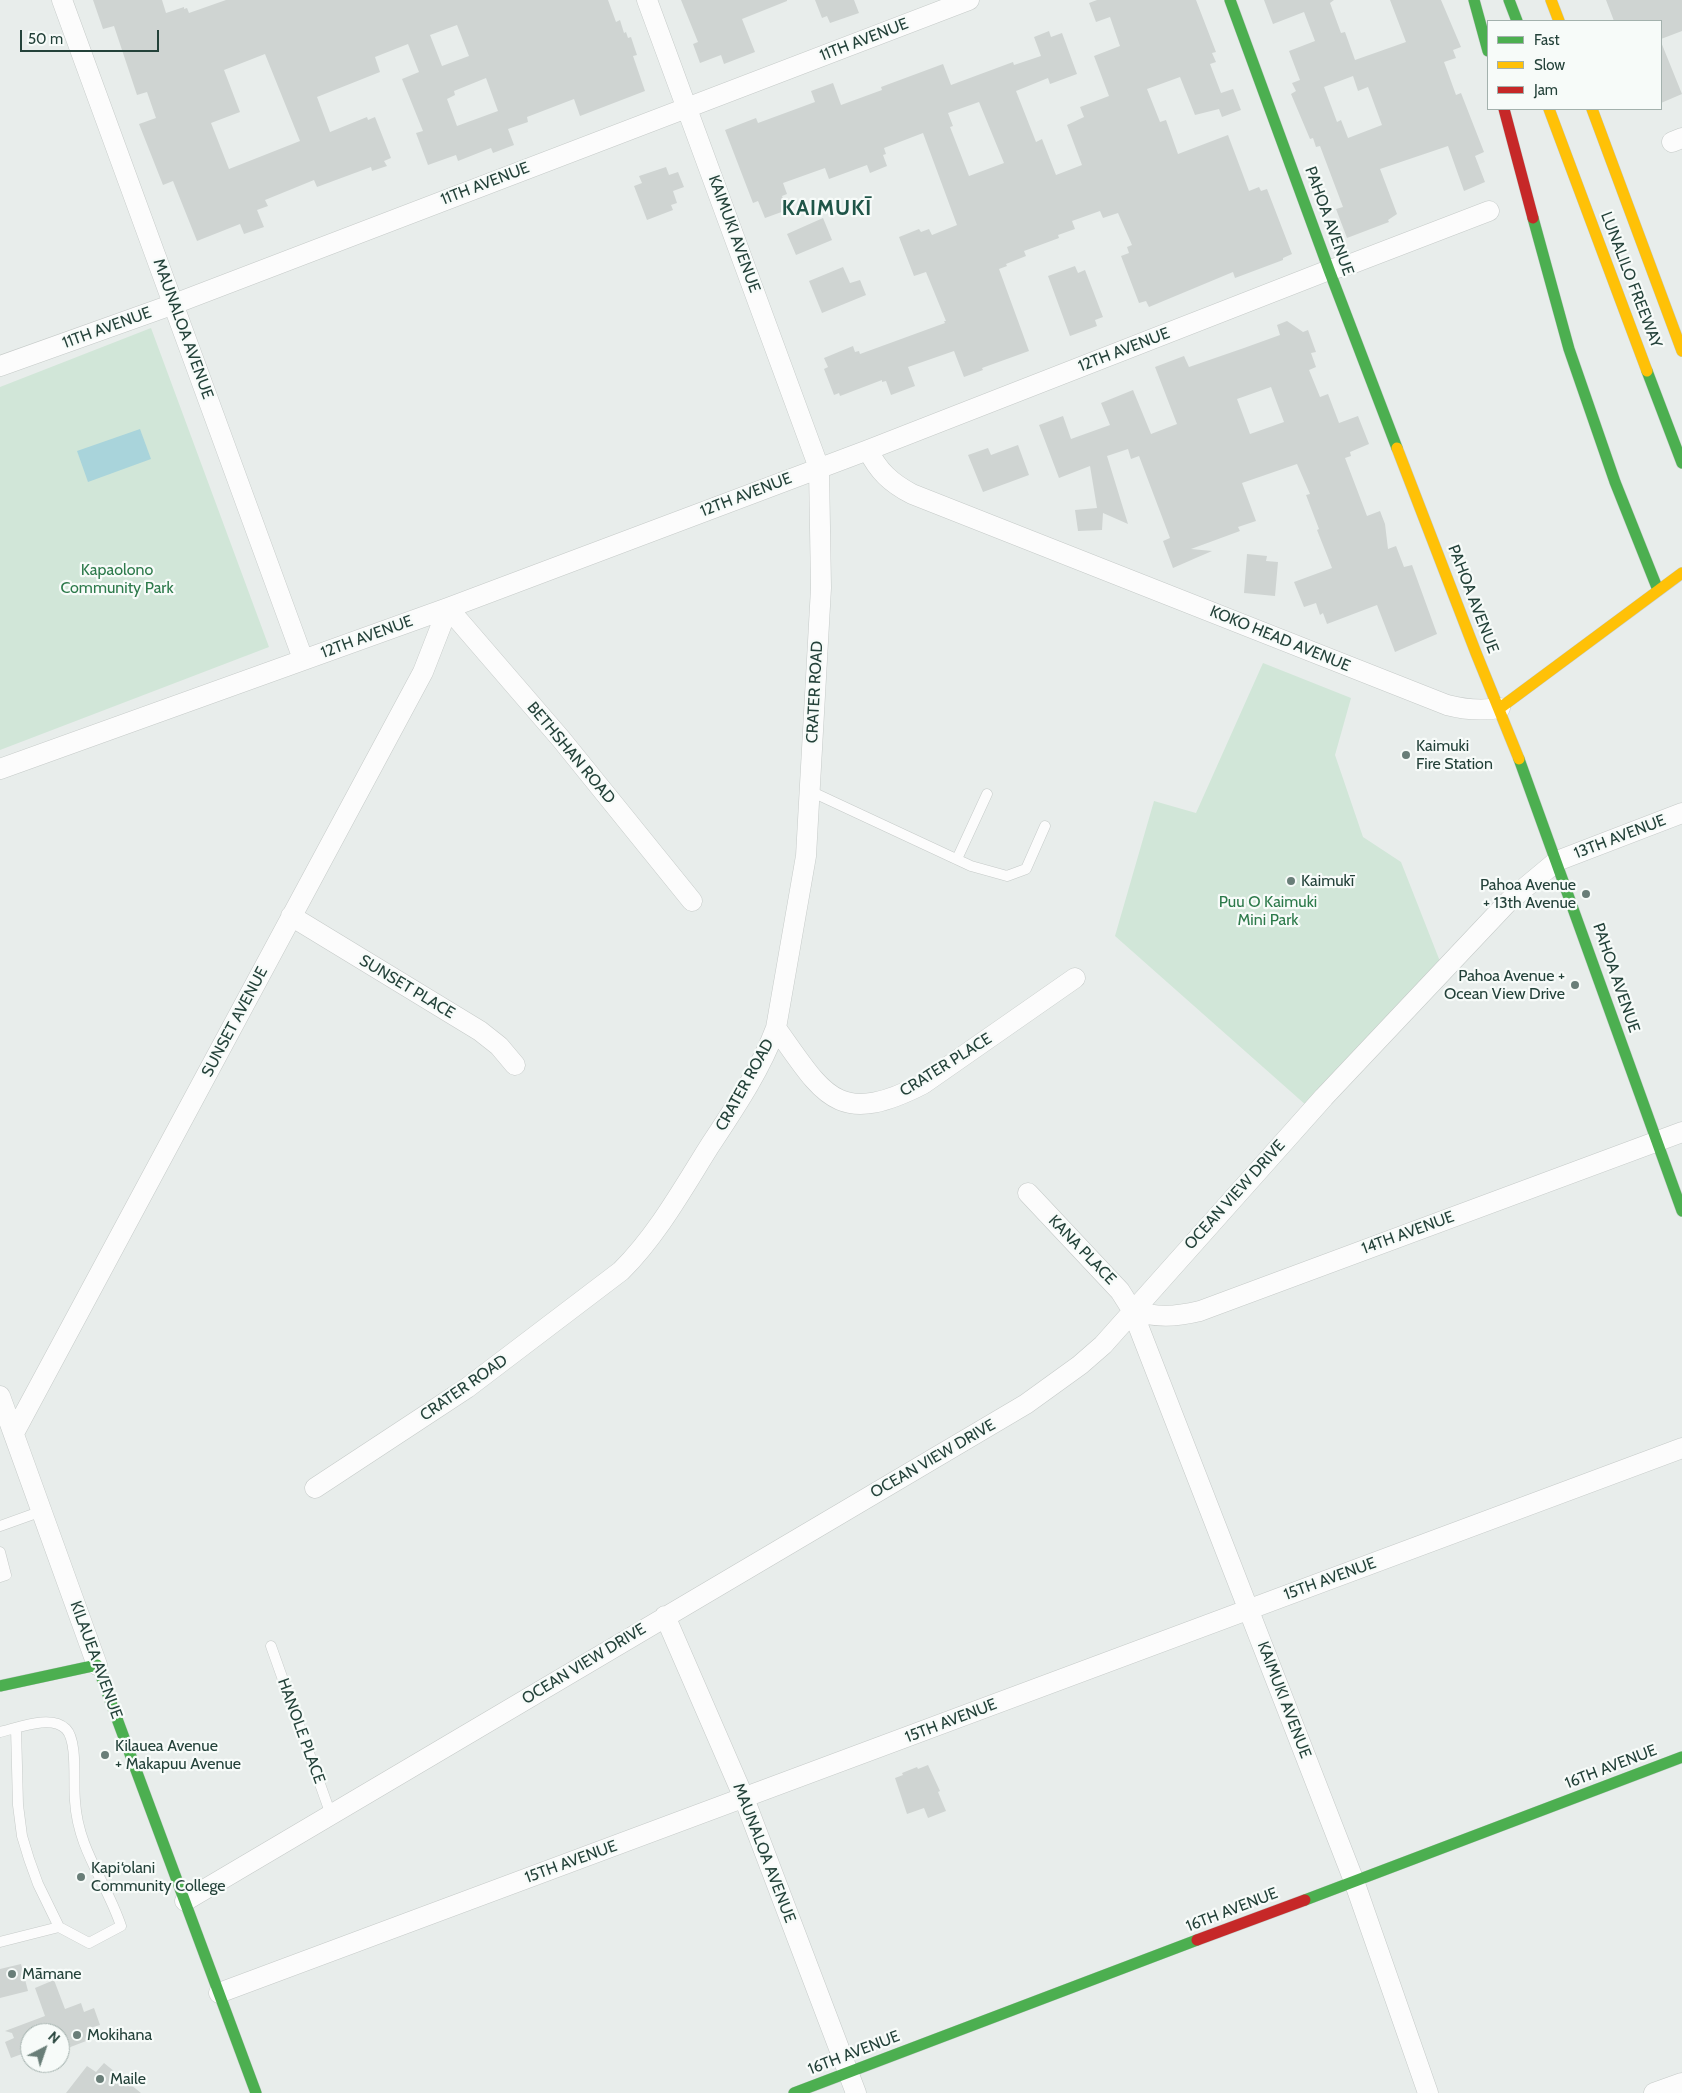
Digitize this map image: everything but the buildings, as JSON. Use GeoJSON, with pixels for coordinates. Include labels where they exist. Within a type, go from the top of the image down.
{"type":"FeatureCollection","features":[{"type":"Feature","properties":{"kind":"main road","name":"PAHOA AVENUE"},"geometry":{"type":"LineString","coordinates":[[1230,0],[1330,270],[1557,860],[1682,1211]]}},
{"type":"Feature","properties":{"kind":"main road"},"geometry":{"type":"LineString","coordinates":[[1474,0],[1487,47]]}},
{"type":"Feature","properties":{"kind":"main road"},"geometry":{"type":"LineString","coordinates":[[1509,0],[1517,20]]}},
{"type":"Feature","properties":{"kind":"main road"},"geometry":{"type":"LineString","coordinates":[[1551,0],[1559,20]]}},
{"type":"Feature","properties":{"kind":"main road"},"geometry":{"type":"LineString","coordinates":[[1504,110],[1569,349],[1615,482],[1658,590]]}},
{"type":"Feature","properties":{"kind":"main road","name":"LUNALILO FREEWAY"},"geometry":{"type":"LineString","coordinates":[[1549,110],[1682,463]]}},
{"type":"Feature","properties":{"kind":"main road","name":"LUNALILO FREEWAY"},"geometry":{"type":"LineString","coordinates":[[1592,110],[1682,351]]}},
{"type":"Feature","properties":{"kind":"main road"},"geometry":{"type":"LineString","coordinates":[[1500,708],[1682,573]]}},
{"type":"Feature","properties":{"kind":"main road"},"geometry":{"type":"LineString","coordinates":[[0,1686],[97,1665]]}},
{"type":"Feature","properties":{"kind":"main road","name":"KILAUEA AVENUE"},"geometry":{"type":"LineString","coordinates":[[97,1665],[256,2093]]}},
{"type":"Feature","properties":{"kind":"main road","name":"16TH AVENUE"},"geometry":{"type":"LineString","coordinates":[[794,2093],[1682,1757]]}},
{"type":"Feature","properties":{"kind":"street","name":"MAUNALOA AVENUE"},"geometry":{"type":"LineString","coordinates":[[62,0],[303,659]]}},
{"type":"Feature","properties":{"kind":"street","name":"KAIMUKI AVENUE"},"geometry":{"type":"LineString","coordinates":[[647,0],[819,468]]}},
{"type":"Feature","properties":{"kind":"street","name":"11TH AVENUE"},"geometry":{"type":"LineString","coordinates":[[0,366],[174,304],[687,106],[969,0]]}},
{"type":"Feature","properties":{"kind":"street","name":"12TH AVENUE"},"geometry":{"type":"LineString","coordinates":[[0,769],[448,608],[868,450],[1330,270],[1351,264],[1489,211]]}},
{"type":"Feature","properties":{"kind":"street","name":"KOKO HEAD AVENUE"},"geometry":{"type":"LineString","coordinates":[[868,450],[874,464],[884,476],[898,487],[912,494],[1447,705],[1465,710],[1481,711],[1500,708]]}},
{"type":"Feature","properties":{"kind":"street","name":"CRATER ROAD"},"geometry":{"type":"LineString","coordinates":[[315,1488],[467,1388],[621,1271],[640,1252],[674,1202],[754,1077],[767,1052],[776,1028],[806,856],[821,588],[819,468]]}},
{"type":"Feature","properties":{"kind":"street","name":"BETHSHAN ROAD"},"geometry":{"type":"LineString","coordinates":[[448,608],[561,739],[692,901]]}},
{"type":"Feature","properties":{"kind":"street","name":"SUNSET AVENUE"},"geometry":{"type":"LineString","coordinates":[[14,1433],[423,672],[448,608]]}},
{"type":"Feature","properties":{"kind":"street","name":"13TH AVENUE"},"geometry":{"type":"LineString","coordinates":[[1557,860],[1682,813]]}},
{"type":"Feature","properties":{"kind":"street","name":"OCEAN VIEW DRIVE"},"geometry":{"type":"LineString","coordinates":[[184,1901],[1026,1404],[1080,1365],[1103,1345],[1132,1310],[1324,1097],[1509,902],[1557,860]]}},
{"type":"Feature","properties":{"kind":"street","name":"SUNSET PLACE"},"geometry":{"type":"LineString","coordinates":[[292,916],[480,1031],[499,1046],[515,1065]]}},
{"type":"Feature","properties":{"kind":"street","name":"CRATER PLACE"},"geometry":{"type":"LineString","coordinates":[[776,1028],[813,1079],[826,1092],[841,1100],[859,1105],[880,1102],[922,1084],[1075,978]]}},
{"type":"Feature","properties":{"kind":"street","name":"14TH AVENUE"},"geometry":{"type":"LineString","coordinates":[[1132,1310],[1149,1316],[1170,1316],[1200,1311],[1682,1132]]}},
{"type":"Feature","properties":{"kind":"street","name":"KANA PLACE"},"geometry":{"type":"LineString","coordinates":[[1028,1193],[1120,1291],[1132,1310]]}},
{"type":"Feature","properties":{"kind":"street","name":"KAIMUKI AVENUE"},"geometry":{"type":"LineString","coordinates":[[1132,1310],[1354,1881],[1428,2093]]}},
{"type":"Feature","properties":{"kind":"street","name":"KILAUEA AVENUE"},"geometry":{"type":"LineString","coordinates":[[0,1396],[97,1665]]}},
{"type":"Feature","properties":{"kind":"street","name":"15TH AVENUE"},"geometry":{"type":"LineString","coordinates":[[219,1993],[1682,1448]]}},
{"type":"Feature","properties":{"kind":"street","name":"MAUNALOA AVENUE"},"geometry":{"type":"LineString","coordinates":[[665,1616],[744,1798],[856,2093]]}},
{"type":"Feature","properties":{"kind":"street"},"geometry":{"type":"LineString","coordinates":[[1654,2093],[1682,2082]]}},
{"type":"Feature","properties":{"kind":"lane"},"geometry":{"type":"LineString","coordinates":[[810,791],[971,866],[1007,876],[1026,869],[1045,826]]}},
{"type":"Feature","properties":{"kind":"lane"},"geometry":{"type":"LineString","coordinates":[[958,859],[987,794]]}},
{"type":"Feature","properties":{"kind":"lane"},"geometry":{"type":"LineString","coordinates":[[0,1526],[42,1511]]}},
{"type":"Feature","properties":{"kind":"lane"},"geometry":{"type":"LineString","coordinates":[[0,1552],[6,1575],[0,1578]]}},
{"type":"Feature","properties":{"kind":"lane","name":"HANOLE PLACE"},"geometry":{"type":"LineString","coordinates":[[271,1646],[331,1815]]}},
{"type":"Feature","properties":{"kind":"lane"},"geometry":{"type":"LineString","coordinates":[[0,1732],[16,1728],[51,1722],[61,1726],[70,1734],[75,1802],[79,1826],[92,1865],[109,1896],[120,1926],[89,1943],[59,1928],[38,1884],[22,1836],[18,1806],[16,1728]]}},
{"type":"Feature","properties":{"kind":"lane"},"geometry":{"type":"LineString","coordinates":[[1,1940],[59,1928]]}},
{"type":"Feature","properties":{"kind":"green space","name":"Kapaolono Community Park"},"geometry":{"type":"Polygon","coordinates":[[[151,328],[269,647],[0,750],[0,387],[151,328]]]}},
{"type":"Feature","properties":{"kind":"green space","name":"Puu O Kaimuki Mini Park"},"geometry":{"type":"Polygon","coordinates":[[[1263,663],[1351,698],[1335,755],[1363,837],[1401,862],[1441,964],[1307,1106],[1115,936],[1154,801],[1196,813],[1263,663]]]}},
{"type":"Feature","properties":{"kind":"water"},"geometry":{"type":"Polygon","coordinates":[[[140,429],[151,459],[88,482],[77,451],[140,429]]]}},
{"type":"Feature","properties":{"kind":"traffic: fast"},"geometry":{"type":"LineString","coordinates":[[1230,0],[1329,270],[1397,448]]}},
{"type":"Feature","properties":{"kind":"traffic: fast"},"geometry":{"type":"LineString","coordinates":[[1474,0],[1487,47]]}},
{"type":"Feature","properties":{"kind":"traffic: fast"},"geometry":{"type":"LineString","coordinates":[[1509,0],[1517,20]]}},
{"type":"Feature","properties":{"kind":"traffic: fast"},"geometry":{"type":"LineString","coordinates":[[1533,218],[1569,349],[1615,482],[1658,590]]}},
{"type":"Feature","properties":{"kind":"traffic: fast"},"geometry":{"type":"LineString","coordinates":[[1647,371],[1682,463]]}},
{"type":"Feature","properties":{"kind":"traffic: fast"},"geometry":{"type":"LineString","coordinates":[[1519,759],[1682,1211]]}},
{"type":"Feature","properties":{"kind":"traffic: fast"},"geometry":{"type":"LineString","coordinates":[[0,1686],[97,1665],[256,2093]]}},
{"type":"Feature","properties":{"kind":"traffic: fast"},"geometry":{"type":"LineString","coordinates":[[1305,1900],[1682,1757]]}},
{"type":"Feature","properties":{"kind":"traffic: fast"},"geometry":{"type":"LineString","coordinates":[[794,2093],[1197,1940]]}},
{"type":"Feature","properties":{"kind":"traffic: slow"},"geometry":{"type":"LineString","coordinates":[[1551,0],[1559,20]]}},
{"type":"Feature","properties":{"kind":"traffic: slow"},"geometry":{"type":"LineString","coordinates":[[1549,110],[1647,371]]}},
{"type":"Feature","properties":{"kind":"traffic: slow"},"geometry":{"type":"LineString","coordinates":[[1592,110],[1682,351]]}},
{"type":"Feature","properties":{"kind":"traffic: slow"},"geometry":{"type":"LineString","coordinates":[[1397,448],[1519,759]]}},
{"type":"Feature","properties":{"kind":"traffic: slow"},"geometry":{"type":"LineString","coordinates":[[1500,708],[1682,573]]}},
{"type":"Feature","properties":{"kind":"traffic: jam"},"geometry":{"type":"LineString","coordinates":[[1504,110],[1533,218]]}},
{"type":"Feature","properties":{"kind":"traffic: jam"},"geometry":{"type":"LineString","coordinates":[[1197,1940],[1305,1900]]}},
{"type":"Feature","properties":{"kind":"place","name":"Kaimuki Fire Station"},"geometry":{"type":"Point","coordinates":[1406,755]}},
{"type":"Feature","properties":{"kind":"place","name":"Kaimukī"},"geometry":{"type":"Point","coordinates":[1291,881]}},
{"type":"Feature","properties":{"kind":"place","name":"Pahoa Avenue + 13th Avenue"},"geometry":{"type":"Point","coordinates":[1586,894]}},
{"type":"Feature","properties":{"kind":"place","name":"Pahoa Avenue + Ocean View Drive"},"geometry":{"type":"Point","coordinates":[1575,985]}},
{"type":"Feature","properties":{"kind":"place","name":"Kilauea Avenue + Makapuu Avenue"},"geometry":{"type":"Point","coordinates":[105,1755]}},
{"type":"Feature","properties":{"kind":"place","name":"Kapi‘olani Community College"},"geometry":{"type":"Point","coordinates":[81,1877]}},
{"type":"Feature","properties":{"kind":"place","name":"Māmane"},"geometry":{"type":"Point","coordinates":[12,1974]}},
{"type":"Feature","properties":{"kind":"place","name":"Mokihana"},"geometry":{"type":"Point","coordinates":[77,2035]}},
{"type":"Feature","properties":{"kind":"place","name":"Maile"},"geometry":{"type":"Point","coordinates":[100,2079]}},
{"type":"Feature","properties":{"kind":"district","name":"KAIMUKĪ"},"geometry":{"type":"Point","coordinates":[827,209]}}]}
